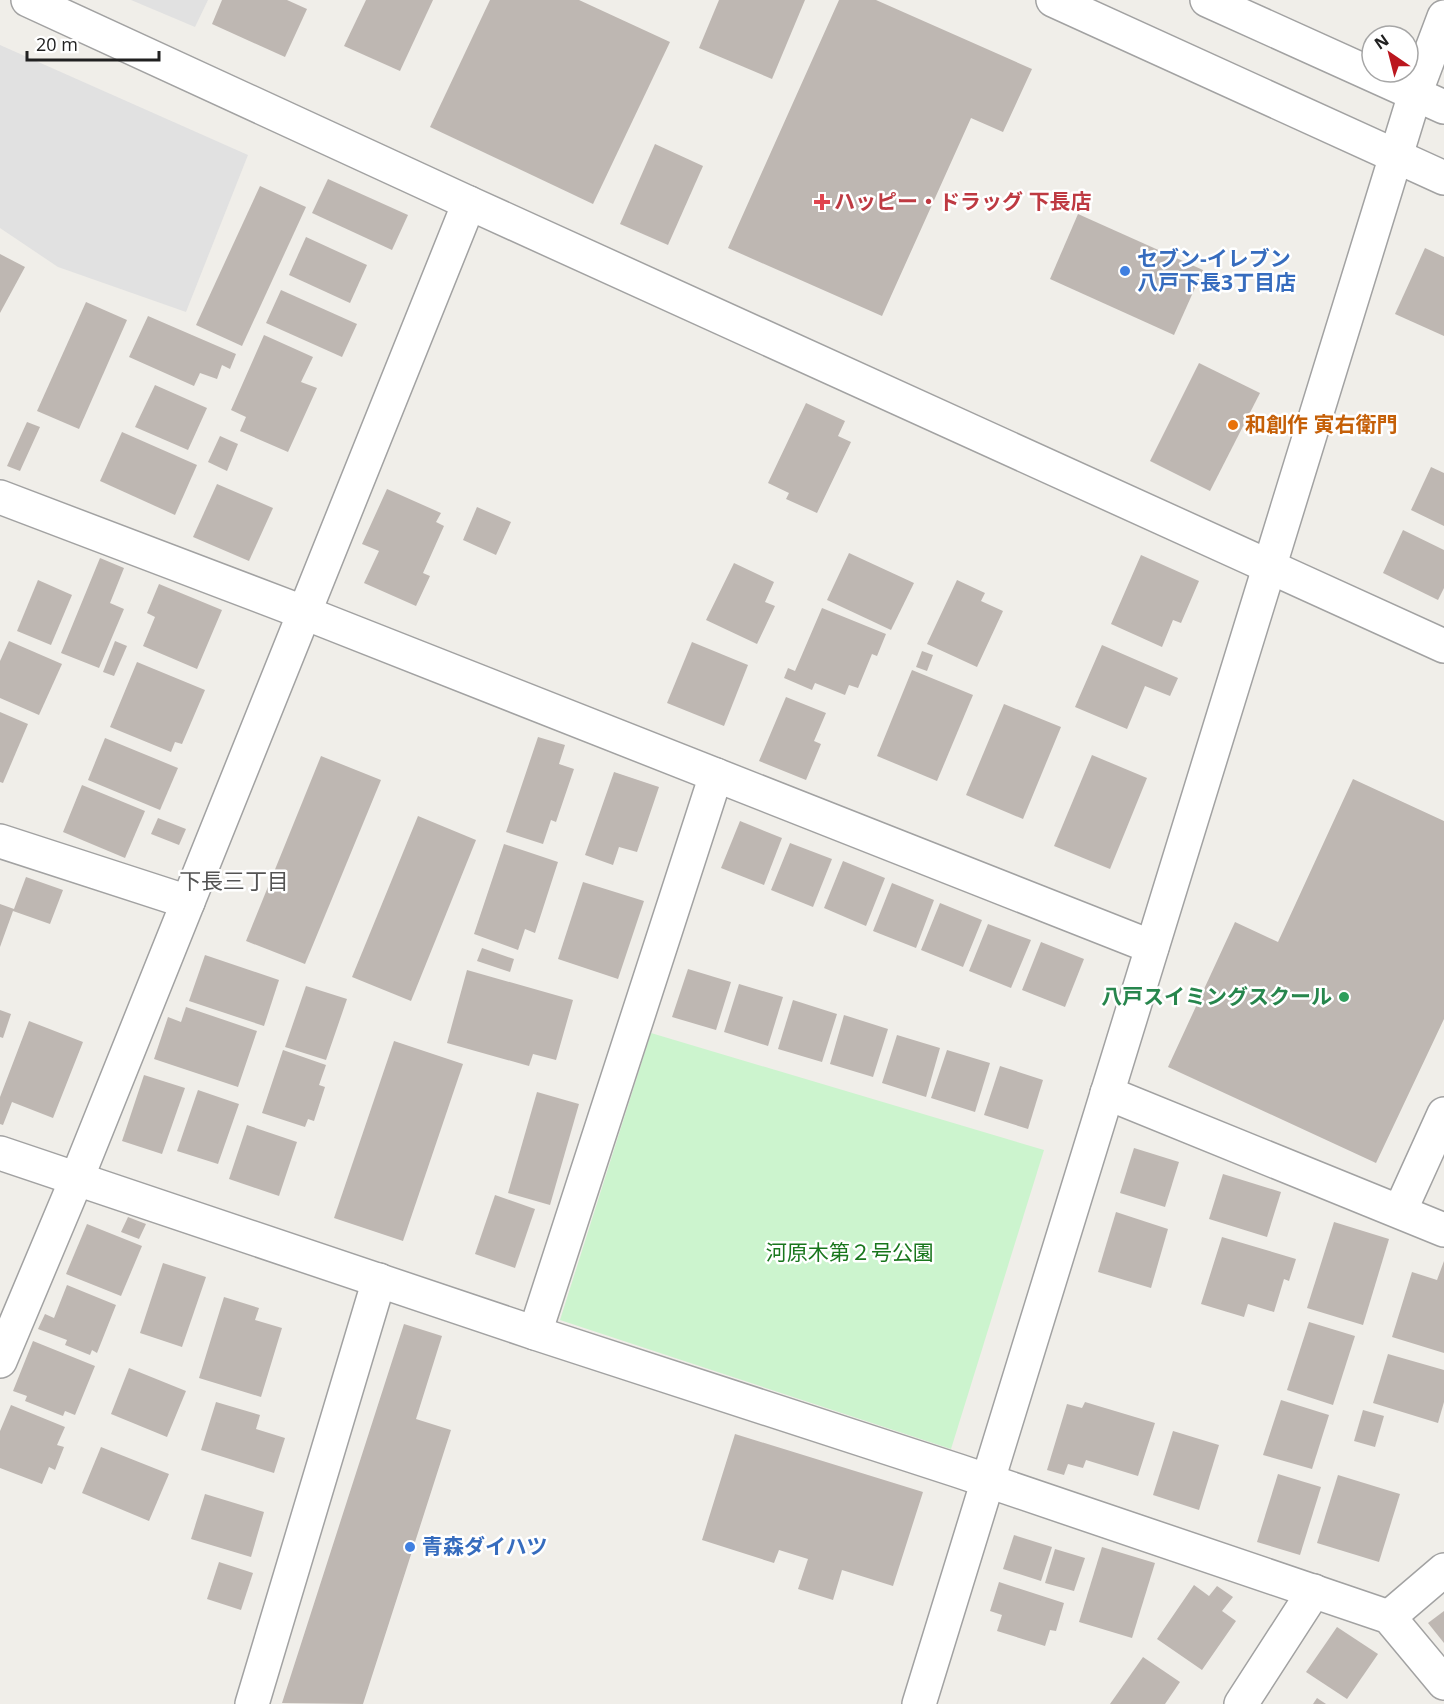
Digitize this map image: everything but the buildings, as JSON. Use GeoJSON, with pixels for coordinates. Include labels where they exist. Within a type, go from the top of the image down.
{"type":"FeatureCollection","features":[{"type":"Feature","properties":{"kind":"street"},"geometry":{"type":"LineString","coordinates":[[28,0],[468,203],[1444,646]]}},
{"type":"Feature","properties":{"kind":"street"},"geometry":{"type":"LineString","coordinates":[[1053,0],[1444,178]]}},
{"type":"Feature","properties":{"kind":"street"},"geometry":{"type":"LineString","coordinates":[[1207,0],[1444,107]]}},
{"type":"Feature","properties":{"kind":"street"},"geometry":{"type":"LineString","coordinates":[[919,1704],[1085,1170],[1395,155],[1444,17]]}},
{"type":"Feature","properties":{"kind":"street"},"geometry":{"type":"LineString","coordinates":[[0,1361],[77,1178],[468,203]]}},
{"type":"Feature","properties":{"kind":"street"},"geometry":{"type":"LineString","coordinates":[[0,497],[305,613],[1152,947]]}},
{"type":"Feature","properties":{"kind":"street"},"geometry":{"type":"LineString","coordinates":[[535,1333],[716,775]]}},
{"type":"Feature","properties":{"kind":"street"},"geometry":{"type":"LineString","coordinates":[[0,840],[188,902]]}},
{"type":"Feature","properties":{"kind":"street"},"geometry":{"type":"LineString","coordinates":[[1107,1093],[1444,1230]]}},
{"type":"Feature","properties":{"kind":"street"},"geometry":{"type":"LineString","coordinates":[[1400,1211],[1444,1114]]}},
{"type":"Feature","properties":{"kind":"street"},"geometry":{"type":"LineString","coordinates":[[0,1153],[1389,1617],[1444,1683]]}},
{"type":"Feature","properties":{"kind":"street"},"geometry":{"type":"LineString","coordinates":[[252,1704],[379,1280]]}},
{"type":"Feature","properties":{"kind":"street"},"geometry":{"type":"LineString","coordinates":[[1389,1617],[1444,1570]]}},
{"type":"Feature","properties":{"kind":"street"},"geometry":{"type":"LineString","coordinates":[[1241,1704],[1314,1591]]}},
{"type":"Feature","properties":{"kind":"green space","name":"河原木第２号公園"},"geometry":{"type":"Polygon","coordinates":[[[651,1033],[1044,1150],[951,1449],[560,1320],[651,1033]]]}},
{"type":"Feature","properties":{"kind":"shaded area"},"geometry":{"type":"Polygon","coordinates":[[[131,0],[208,0],[195,27],[131,0]]]}},
{"type":"Feature","properties":{"kind":"shaded area"},"geometry":{"type":"Polygon","coordinates":[[[0,45],[248,155],[186,312],[58,267],[0,228],[0,45]]]}},
{"type":"Feature","properties":{"kind":"place","name":"ハッピー・ドラッグ 下長店"},"geometry":{"type":"Point","coordinates":[822,202]}},
{"type":"Feature","properties":{"kind":"place","name":"セブン-イレブン 八戸下長3丁目店"},"geometry":{"type":"Point","coordinates":[1125,271]}},
{"type":"Feature","properties":{"kind":"place","name":"和創作 寅右衛門"},"geometry":{"type":"Point","coordinates":[1233,425]}},
{"type":"Feature","properties":{"kind":"place","name":"八戸スイミングスクール"},"geometry":{"type":"Point","coordinates":[1344,997]}},
{"type":"Feature","properties":{"kind":"place","name":"青森ダイハツ"},"geometry":{"type":"Point","coordinates":[410,1547]}},
{"type":"Feature","properties":{"kind":"district","name":"下長三丁目"},"geometry":{"type":"Point","coordinates":[234,881]}}]}
